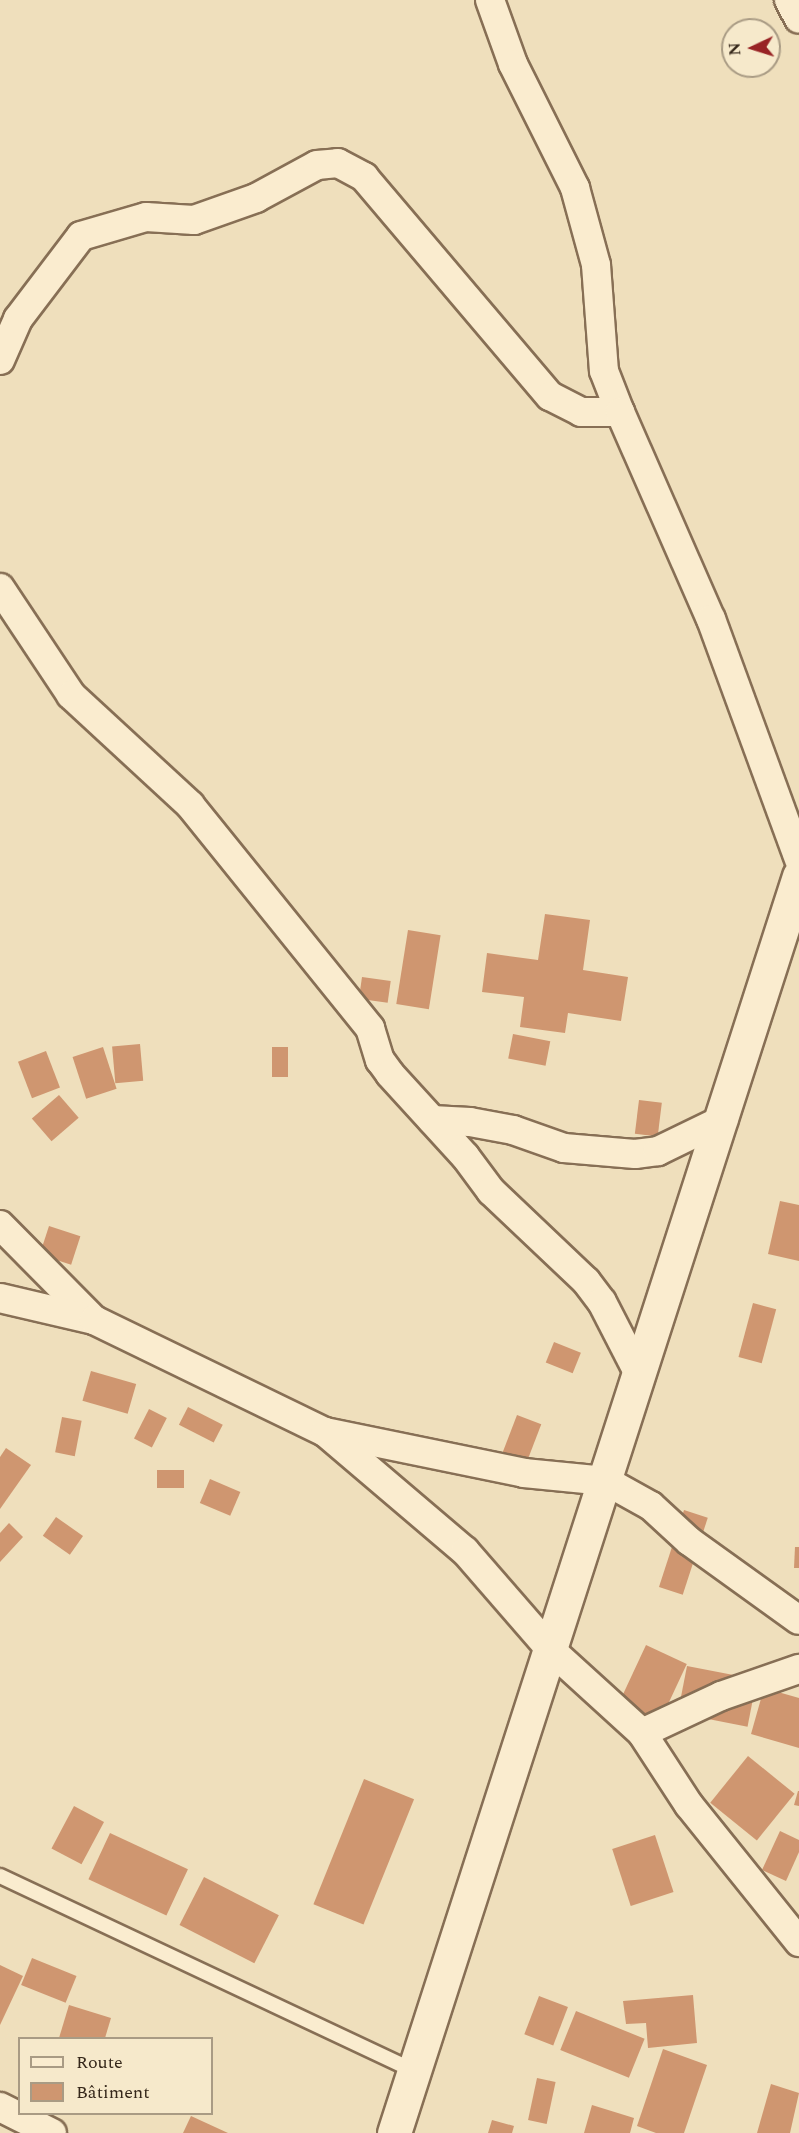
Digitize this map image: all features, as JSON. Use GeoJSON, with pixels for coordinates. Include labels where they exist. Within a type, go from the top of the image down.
{"type":"FeatureCollection","features":[{"type":"Feature","properties":{"kind":"main road"},"geometry":{"type":"LineString","coordinates":[[394,2133],[552,1651],[639,1374],[724,1119],[799,876]]}},
{"type":"Feature","properties":{"kind":"street"},"geometry":{"type":"LineString","coordinates":[[490,0],[513,64],[574,188],[596,265],[604,371],[711,619],[799,859]]}},
{"type":"Feature","properties":{"kind":"street"},"geometry":{"type":"LineString","coordinates":[[789,0],[799,19]]}},
{"type":"Feature","properties":{"kind":"street"},"geometry":{"type":"LineString","coordinates":[[0,360],[7,326],[81,236],[146,217],[194,220],[256,198],[317,165],[338,163],[364,177],[550,396],[581,412],[620,412]]}},
{"type":"Feature","properties":{"kind":"street"},"geometry":{"type":"LineString","coordinates":[[0,588],[71,695],[190,805],[370,1028],[380,1060],[390,1074],[432,1120],[490,1191],[586,1281],[602,1302],[639,1374]]}},
{"type":"Feature","properties":{"kind":"street"},"geometry":{"type":"LineString","coordinates":[[432,1120],[470,1122],[513,1130],[564,1148],[635,1154],[658,1151],[724,1119]]}},
{"type":"Feature","properties":{"kind":"street"},"geometry":{"type":"LineString","coordinates":[[0,1225],[94,1320]]}},
{"type":"Feature","properties":{"kind":"street"},"geometry":{"type":"LineString","coordinates":[[0,1298],[94,1320],[326,1432],[524,1473],[606,1481],[651,1506],[689,1541],[799,1620]]}},
{"type":"Feature","properties":{"kind":"street"},"geometry":{"type":"LineString","coordinates":[[326,1432],[465,1551],[552,1651],[642,1732],[689,1805],[799,1942]]}},
{"type":"Feature","properties":{"kind":"street"},"geometry":{"type":"LineString","coordinates":[[642,1732],[721,1696],[799,1669]]}},
{"type":"Feature","properties":{"kind":"street"},"geometry":{"type":"LineString","coordinates":[[0,2107],[52,2133]]}},
{"type":"Feature","properties":{"kind":"lane"},"geometry":{"type":"LineString","coordinates":[[0,1876],[415,2071]]}},
{"type":"Feature","properties":{"kind":"building"},"geometry":{"type":"Polygon","coordinates":[[[545,914],[590,920],[583,970],[628,977],[621,1021],[568,1013],[565,1033],[520,1027],[524,997],[482,992],[487,953],[538,960],[545,914]]]}},
{"type":"Feature","properties":{"kind":"building"},"geometry":{"type":"Polygon","coordinates":[[[408,930],[441,935],[429,1009],[396,1004],[408,930]]]}},
{"type":"Feature","properties":{"kind":"building"},"geometry":{"type":"Polygon","coordinates":[[[362,977],[391,981],[388,1003],[359,999],[362,977]]]}},
{"type":"Feature","properties":{"kind":"building"},"geometry":{"type":"Polygon","coordinates":[[[513,1034],[550,1041],[546,1066],[508,1059],[513,1034]]]}},
{"type":"Feature","properties":{"kind":"building"},"geometry":{"type":"Polygon","coordinates":[[[140,1044],[143,1081],[115,1083],[112,1046],[140,1044]]]}},
{"type":"Feature","properties":{"kind":"building"},"geometry":{"type":"Polygon","coordinates":[[[103,1047],[117,1089],[86,1099],[73,1057],[103,1047]]]}},
{"type":"Feature","properties":{"kind":"building"},"geometry":{"type":"Polygon","coordinates":[[[272,1047],[288,1047],[288,1077],[272,1077],[272,1047]]]}},
{"type":"Feature","properties":{"kind":"building"},"geometry":{"type":"Polygon","coordinates":[[[46,1051],[60,1087],[32,1098],[18,1062],[46,1051]]]}},
{"type":"Feature","properties":{"kind":"building"},"geometry":{"type":"Polygon","coordinates":[[[59,1095],[79,1118],[52,1141],[32,1119],[59,1095]]]}},
{"type":"Feature","properties":{"kind":"building"},"geometry":{"type":"Polygon","coordinates":[[[639,1100],[662,1103],[658,1137],[635,1134],[639,1100]]]}},
{"type":"Feature","properties":{"kind":"building"},"geometry":{"type":"Polygon","coordinates":[[[780,1201],[799,1205],[799,1261],[768,1254],[780,1201]]]}},
{"type":"Feature","properties":{"kind":"building"},"geometry":{"type":"Polygon","coordinates":[[[49,1226],[80,1236],[71,1265],[40,1255],[49,1226]]]}},
{"type":"Feature","properties":{"kind":"building"},"geometry":{"type":"Polygon","coordinates":[[[753,1303],[776,1309],[762,1363],[739,1357],[753,1303]]]}},
{"type":"Feature","properties":{"kind":"building"},"geometry":{"type":"Polygon","coordinates":[[[554,1342],[581,1353],[573,1373],[546,1362],[554,1342]]]}},
{"type":"Feature","properties":{"kind":"building"},"geometry":{"type":"Polygon","coordinates":[[[91,1371],[136,1384],[128,1414],[82,1401],[91,1371]]]}},
{"type":"Feature","properties":{"kind":"building"},"geometry":{"type":"Polygon","coordinates":[[[188,1407],[223,1425],[214,1443],[179,1425],[188,1407]]]}},
{"type":"Feature","properties":{"kind":"building"},"geometry":{"type":"Polygon","coordinates":[[[149,1409],[167,1418],[152,1447],[134,1438],[149,1409]]]}},
{"type":"Feature","properties":{"kind":"building"},"geometry":{"type":"Polygon","coordinates":[[[517,1415],[541,1424],[525,1467],[501,1458],[517,1415]]]}},
{"type":"Feature","properties":{"kind":"building"},"geometry":{"type":"Polygon","coordinates":[[[62,1417],[82,1421],[75,1456],[55,1452],[62,1417]]]}},
{"type":"Feature","properties":{"kind":"building"},"geometry":{"type":"Polygon","coordinates":[[[6,1448],[31,1465],[0,1509],[0,1457],[6,1448]]]}},
{"type":"Feature","properties":{"kind":"building"},"geometry":{"type":"Polygon","coordinates":[[[157,1470],[184,1470],[184,1488],[157,1488],[157,1470]]]}},
{"type":"Feature","properties":{"kind":"building"},"geometry":{"type":"Polygon","coordinates":[[[210,1479],[240,1492],[230,1516],[200,1503],[210,1479]]]}},
{"type":"Feature","properties":{"kind":"building"},"geometry":{"type":"Polygon","coordinates":[[[684,1510],[708,1518],[683,1595],[659,1587],[684,1510]]]}},
{"type":"Feature","properties":{"kind":"building"},"geometry":{"type":"Polygon","coordinates":[[[56,1517],[83,1536],[70,1555],[43,1536],[56,1517]]]}},
{"type":"Feature","properties":{"kind":"building"},"geometry":{"type":"Polygon","coordinates":[[[9,1523],[23,1537],[0,1562],[0,1533],[9,1523]]]}},
{"type":"Feature","properties":{"kind":"building"},"geometry":{"type":"Polygon","coordinates":[[[795,1547],[799,1547],[799,1568],[794,1568],[795,1547]]]}},
{"type":"Feature","properties":{"kind":"building"},"geometry":{"type":"Polygon","coordinates":[[[646,1645],[687,1664],[656,1729],[616,1710],[646,1645]]]}},
{"type":"Feature","properties":{"kind":"building"},"geometry":{"type":"Polygon","coordinates":[[[687,1666],[757,1680],[748,1727],[678,1713],[687,1666]]]}},
{"type":"Feature","properties":{"kind":"building"},"geometry":{"type":"Polygon","coordinates":[[[764,1688],[799,1698],[799,1748],[751,1734],[764,1688]]]}},
{"type":"Feature","properties":{"kind":"building"},"geometry":{"type":"Polygon","coordinates":[[[748,1756],[795,1794],[757,1840],[710,1803],[748,1756]]]}},
{"type":"Feature","properties":{"kind":"building"},"geometry":{"type":"Polygon","coordinates":[[[364,1779],[414,1799],[363,1924],[313,1904],[364,1779]]]}},
{"type":"Feature","properties":{"kind":"building"},"geometry":{"type":"Polygon","coordinates":[[[799,1791],[799,1806],[794,1805],[799,1791]]]}},
{"type":"Feature","properties":{"kind":"building"},"geometry":{"type":"Polygon","coordinates":[[[74,1806],[104,1822],[81,1864],[51,1848],[74,1806]]]}},
{"type":"Feature","properties":{"kind":"building"},"geometry":{"type":"Polygon","coordinates":[[[780,1831],[799,1840],[799,1852],[786,1881],[762,1870],[780,1831]]]}},
{"type":"Feature","properties":{"kind":"building"},"geometry":{"type":"Polygon","coordinates":[[[110,1833],[188,1869],[166,1916],[88,1879],[110,1833]]]}},
{"type":"Feature","properties":{"kind":"building"},"geometry":{"type":"Polygon","coordinates":[[[655,1835],[674,1892],[631,1906],[612,1849],[655,1835]]]}},
{"type":"Feature","properties":{"kind":"building"},"geometry":{"type":"Polygon","coordinates":[[[204,1877],[279,1915],[254,1963],[179,1925],[204,1877]]]}},
{"type":"Feature","properties":{"kind":"building"},"geometry":{"type":"Polygon","coordinates":[[[32,1958],[77,1976],[66,2003],[21,1985],[32,1958]]]}},
{"type":"Feature","properties":{"kind":"building"},"geometry":{"type":"Polygon","coordinates":[[[0,1965],[23,1976],[0,2025],[0,1965]]]}},
{"type":"Feature","properties":{"kind":"building"},"geometry":{"type":"Polygon","coordinates":[[[693,1995],[697,2043],[648,2048],[646,2023],[626,2024],[623,2001],[693,1995]]]}},
{"type":"Feature","properties":{"kind":"building"},"geometry":{"type":"Polygon","coordinates":[[[539,1996],[568,2007],[553,2045],[524,2034],[539,1996]]]}},
{"type":"Feature","properties":{"kind":"building"},"geometry":{"type":"Polygon","coordinates":[[[69,2005],[111,2018],[105,2037],[59,2037],[69,2005]]]}},
{"type":"Feature","properties":{"kind":"building"},"geometry":{"type":"Polygon","coordinates":[[[576,2011],[645,2039],[629,2078],[560,2050],[576,2011]]]}},
{"type":"Feature","properties":{"kind":"building"},"geometry":{"type":"Polygon","coordinates":[[[663,2049],[707,2065],[684,2133],[656,2133],[637,2126],[663,2049]]]}},
{"type":"Feature","properties":{"kind":"building"},"geometry":{"type":"Polygon","coordinates":[[[537,2078],[556,2082],[547,2124],[528,2120],[537,2078]]]}},
{"type":"Feature","properties":{"kind":"building"},"geometry":{"type":"Polygon","coordinates":[[[771,2084],[799,2093],[790,2133],[757,2133],[771,2084]]]}},
{"type":"Feature","properties":{"kind":"building"},"geometry":{"type":"Polygon","coordinates":[[[592,2105],[634,2118],[630,2133],[584,2133],[592,2105]]]}},
{"type":"Feature","properties":{"kind":"building"},"geometry":{"type":"Polygon","coordinates":[[[191,2116],[228,2133],[183,2133],[191,2116]]]}},
{"type":"Feature","properties":{"kind":"building"},"geometry":{"type":"Polygon","coordinates":[[[492,2120],[514,2126],[512,2133],[488,2133],[492,2120]]]}}]}
